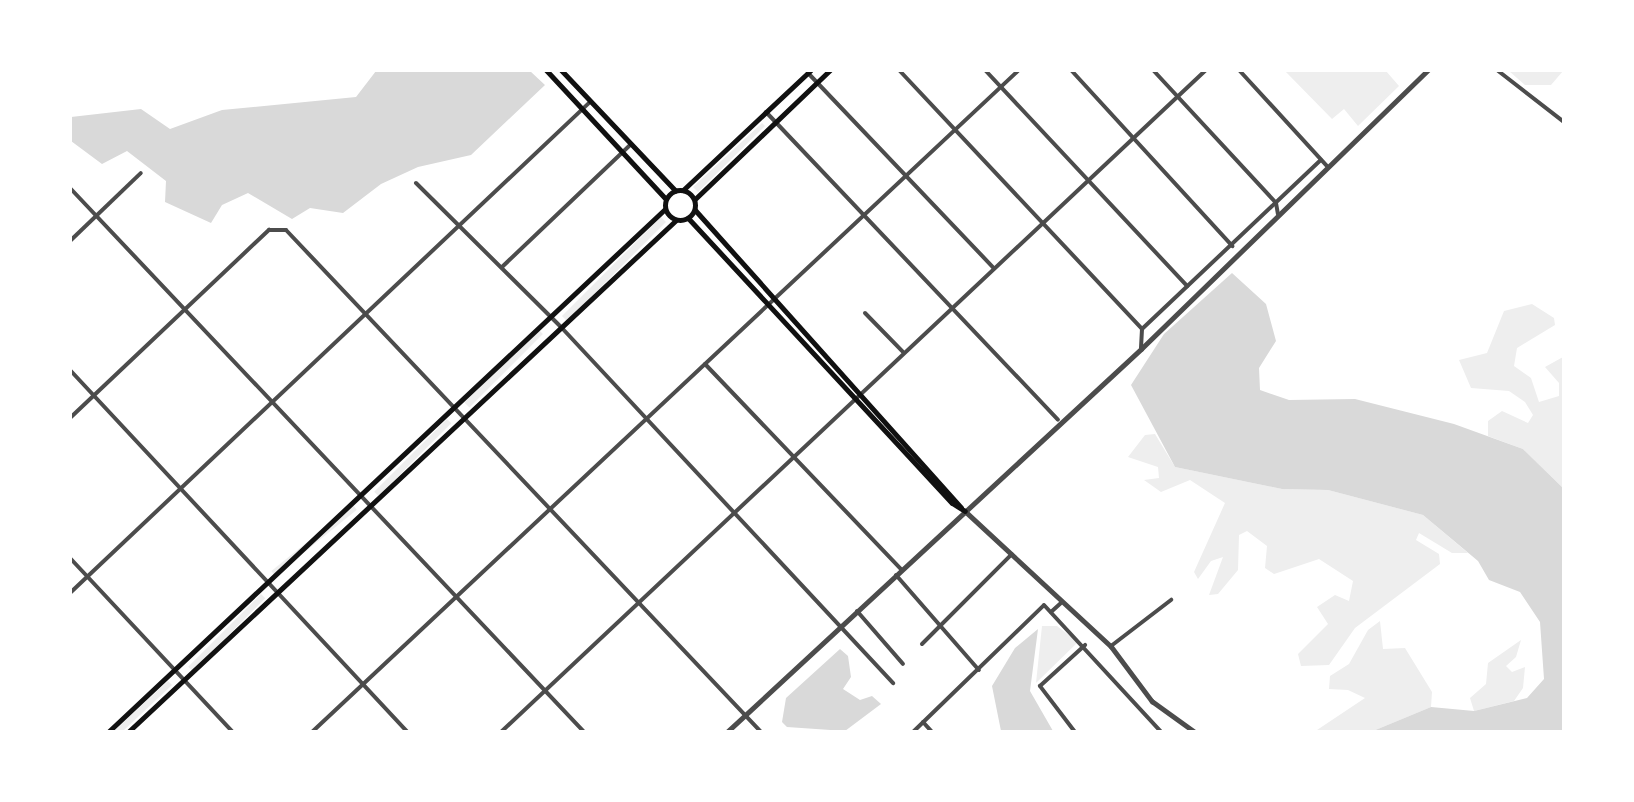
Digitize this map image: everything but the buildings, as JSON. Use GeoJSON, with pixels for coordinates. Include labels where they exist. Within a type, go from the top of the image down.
{"type":"FeatureCollection","features":[{"type":"Feature","properties":{"kind":"main road"},"geometry":{"type":"LineString","coordinates":[[546,70],[624,150],[666,199]]}},
{"type":"Feature","properties":{"kind":"main road"},"geometry":{"type":"LineString","coordinates":[[561,70],[675,190]]}},
{"type":"Feature","properties":{"kind":"main road"},"geometry":{"type":"LineString","coordinates":[[128,732],[676,220],[688,218],[695,210],[695,200],[830,70]]}},
{"type":"Feature","properties":{"kind":"main road"},"geometry":{"type":"LineString","coordinates":[[683,190],[809,72]]}},
{"type":"Feature","properties":{"kind":"main road"},"geometry":{"type":"LineString","coordinates":[[108,732],[548,314],[665,209],[666,199],[675,190],[683,190],[695,200]]}},
{"type":"Feature","properties":{"kind":"main road"},"geometry":{"type":"LineString","coordinates":[[665,209],[676,220]]}},
{"type":"Feature","properties":{"kind":"main road"},"geometry":{"type":"LineString","coordinates":[[695,210],[862,391],[963,509]]}},
{"type":"Feature","properties":{"kind":"main road"},"geometry":{"type":"LineString","coordinates":[[688,218],[952,503],[963,509]]}},
{"type":"Feature","properties":{"kind":"street"},"geometry":{"type":"LineString","coordinates":[[898,70],[1046,222],[1142,329]]}},
{"type":"Feature","properties":{"kind":"street"},"geometry":{"type":"LineString","coordinates":[[985,70],[1187,286]]}},
{"type":"Feature","properties":{"kind":"street"},"geometry":{"type":"LineString","coordinates":[[312,732],[552,509],[644,419],[866,216],[1019,70]]}},
{"type":"Feature","properties":{"kind":"street"},"geometry":{"type":"LineString","coordinates":[[1071,70],[1232,246]]}},
{"type":"Feature","properties":{"kind":"street"},"geometry":{"type":"LineString","coordinates":[[1152,70],[1276,202],[1278,214]]}},
{"type":"Feature","properties":{"kind":"street"},"geometry":{"type":"LineString","coordinates":[[501,732],[640,602],[732,511],[795,456],[903,352],[1046,222],[1088,178],[1206,70]]}},
{"type":"Feature","properties":{"kind":"street"},"geometry":{"type":"LineString","coordinates":[[1239,70],[1328,167]]}},
{"type":"Feature","properties":{"kind":"street"},"geometry":{"type":"LineString","coordinates":[[727,732],[1058,420],[1141,349],[1428,70]]}},
{"type":"Feature","properties":{"kind":"street"},"geometry":{"type":"LineString","coordinates":[[1497,70],[1563,122]]}},
{"type":"Feature","properties":{"kind":"street"},"geometry":{"type":"LineString","coordinates":[[809,72],[994,268]]}},
{"type":"Feature","properties":{"kind":"street"},"geometry":{"type":"LineString","coordinates":[[70,593],[463,225],[590,102]]}},
{"type":"Feature","properties":{"kind":"street"},"geometry":{"type":"LineString","coordinates":[[766,112],[866,216],[950,309],[1058,420]]}},
{"type":"Feature","properties":{"kind":"street"},"geometry":{"type":"LineString","coordinates":[[502,267],[631,144]]}},
{"type":"Feature","properties":{"kind":"street"},"geometry":{"type":"LineString","coordinates":[[1141,349],[1142,329],[1321,160]]}},
{"type":"Feature","properties":{"kind":"street"},"geometry":{"type":"LineString","coordinates":[[70,241],[141,173]]}},
{"type":"Feature","properties":{"kind":"street"},"geometry":{"type":"LineString","coordinates":[[416,183],[463,225],[561,327],[838,628],[892,683]]}},
{"type":"Feature","properties":{"kind":"street"},"geometry":{"type":"LineString","coordinates":[[70,188],[276,400],[584,732]]}},
{"type":"Feature","properties":{"kind":"street"},"geometry":{"type":"LineString","coordinates":[[70,418],[188,307],[278,227],[368,313],[761,732]]}},
{"type":"Feature","properties":{"kind":"street"},"geometry":{"type":"LineString","coordinates":[[865,313],[903,352]]}},
{"type":"Feature","properties":{"kind":"street"},"geometry":{"type":"LineString","coordinates":[[705,363],[901,569]]}},
{"type":"Feature","properties":{"kind":"street"},"geometry":{"type":"LineString","coordinates":[[70,370],[183,487],[408,732]]}},
{"type":"Feature","properties":{"kind":"street"},"geometry":{"type":"LineString","coordinates":[[963,509],[1061,603],[1111,646],[1152,701],[1195,732]]}},
{"type":"Feature","properties":{"kind":"street"},"geometry":{"type":"LineString","coordinates":[[922,644],[939,623],[1012,554]]}},
{"type":"Feature","properties":{"kind":"street"},"geometry":{"type":"LineString","coordinates":[[70,558],[233,732]]}},
{"type":"Feature","properties":{"kind":"street"},"geometry":{"type":"LineString","coordinates":[[896,574],[979,670]]}},
{"type":"Feature","properties":{"kind":"street"},"geometry":{"type":"LineString","coordinates":[[1111,646],[1171,600]]}},
{"type":"Feature","properties":{"kind":"street"},"geometry":{"type":"LineString","coordinates":[[1051,612],[1061,603]]}},
{"type":"Feature","properties":{"kind":"street"},"geometry":{"type":"LineString","coordinates":[[913,732],[1044,605],[1085,645],[1161,732]]}},
{"type":"Feature","properties":{"kind":"street"},"geometry":{"type":"LineString","coordinates":[[856,611],[903,664]]}},
{"type":"Feature","properties":{"kind":"street"},"geometry":{"type":"LineString","coordinates":[[1075,732],[1041,694],[1046,677],[1085,645]]}},
{"type":"Feature","properties":{"kind":"street"},"geometry":{"type":"LineString","coordinates":[[923,722],[932,732]]}},
{"type":"Feature","properties":{"kind":"shaded area"},"geometry":{"type":"Polygon","coordinates":[[[376,71],[530,71],[545,85],[471,155],[418,167],[381,184],[343,213],[310,208],[292,219],[248,193],[222,205],[211,223],[165,202],[166,181],[127,151],[102,164],[71,141],[71,117],[141,109],[170,129],[222,110],[356,97],[376,71]]]}},
{"type":"Feature","properties":{"kind":"shaded area"},"geometry":{"type":"Polygon","coordinates":[[[1285,71],[1386,71],[1399,86],[1358,126],[1344,109],[1332,119],[1285,71]]]}},
{"type":"Feature","properties":{"kind":"shaded area"},"geometry":{"type":"Polygon","coordinates":[[[1509,71],[1563,71],[1551,85],[1525,85],[1509,71]]]}},
{"type":"Feature","properties":{"kind":"shaded area"},"geometry":{"type":"Polygon","coordinates":[[[762,123],[765,126],[698,192],[693,187],[762,123]]]}},
{"type":"Feature","properties":{"kind":"shaded area"},"geometry":{"type":"Polygon","coordinates":[[[661,217],[666,222],[567,321],[562,316],[661,217]]]}},
{"type":"Feature","properties":{"kind":"shaded area"},"geometry":{"type":"Polygon","coordinates":[[[1232,273],[1266,304],[1276,341],[1259,368],[1260,390],[1289,400],[1355,399],[1454,424],[1523,449],[1563,488],[1563,731],[1373,731],[1431,707],[1474,711],[1527,698],[1544,679],[1540,622],[1520,592],[1489,580],[1478,561],[1423,515],[1328,490],[1282,489],[1175,467],[1131,385],[1164,334],[1232,273]]]}},
{"type":"Feature","properties":{"kind":"shaded area"},"geometry":{"type":"Polygon","coordinates":[[[1532,304],[1554,318],[1555,325],[1517,348],[1514,366],[1531,378],[1539,402],[1559,396],[1559,383],[1545,367],[1563,357],[1563,488],[1523,449],[1488,436],[1488,421],[1502,411],[1528,423],[1533,415],[1525,402],[1509,391],[1471,388],[1459,360],[1487,353],[1504,311],[1532,304]]]}},
{"type":"Feature","properties":{"kind":"shaded area"},"geometry":{"type":"Polygon","coordinates":[[[538,329],[543,334],[469,407],[464,403],[538,329]]]}},
{"type":"Feature","properties":{"kind":"shaded area"},"geometry":{"type":"Polygon","coordinates":[[[447,419],[451,423],[378,496],[374,492],[447,419]]]}},
{"type":"Feature","properties":{"kind":"shaded area"},"geometry":{"type":"Polygon","coordinates":[[[1155,434],[1175,467],[1282,489],[1328,490],[1423,515],[1468,553],[1452,553],[1419,533],[1416,540],[1439,554],[1440,564],[1355,628],[1329,665],[1301,666],[1298,654],[1328,624],[1317,607],[1335,595],[1349,601],[1353,581],[1319,559],[1274,574],[1265,568],[1267,546],[1247,531],[1239,535],[1238,570],[1218,594],[1209,595],[1223,557],[1211,561],[1198,579],[1194,572],[1225,503],[1190,480],[1161,492],[1144,480],[1159,478],[1158,467],[1128,457],[1145,435],[1155,434]]]}},
{"type":"Feature","properties":{"kind":"shaded area"},"geometry":{"type":"Polygon","coordinates":[[[353,505],[357,510],[275,576],[271,571],[353,505]]]}},
{"type":"Feature","properties":{"kind":"shaded area"},"geometry":{"type":"Polygon","coordinates":[[[261,594],[265,598],[192,671],[188,667],[261,594]]]}},
{"type":"Feature","properties":{"kind":"shaded area"},"geometry":{"type":"Polygon","coordinates":[[[1380,621],[1383,649],[1405,648],[1432,692],[1431,707],[1373,731],[1314,732],[1365,698],[1348,690],[1329,689],[1330,676],[1349,664],[1368,630],[1380,621]]]}},
{"type":"Feature","properties":{"kind":"shaded area"},"geometry":{"type":"Polygon","coordinates":[[[1042,626],[1057,626],[1078,642],[1036,683],[1042,626]]]}},
{"type":"Feature","properties":{"kind":"shaded area"},"geometry":{"type":"Polygon","coordinates":[[[1038,629],[1030,691],[1053,731],[1001,731],[992,686],[1015,648],[1038,629]]]}},
{"type":"Feature","properties":{"kind":"shaded area"},"geometry":{"type":"Polygon","coordinates":[[[1521,640],[1516,657],[1506,666],[1512,672],[1525,667],[1523,688],[1514,701],[1474,711],[1470,698],[1486,684],[1488,663],[1521,640]]]}},
{"type":"Feature","properties":{"kind":"shaded area"},"geometry":{"type":"Polygon","coordinates":[[[840,649],[848,656],[851,677],[843,689],[860,700],[872,696],[881,704],[845,731],[787,727],[782,722],[786,698],[840,649]]]}},
{"type":"Feature","properties":{"kind":"shaded area"},"geometry":{"type":"Polygon","coordinates":[[[168,681],[172,685],[123,731],[114,731],[168,681]]]}}]}
